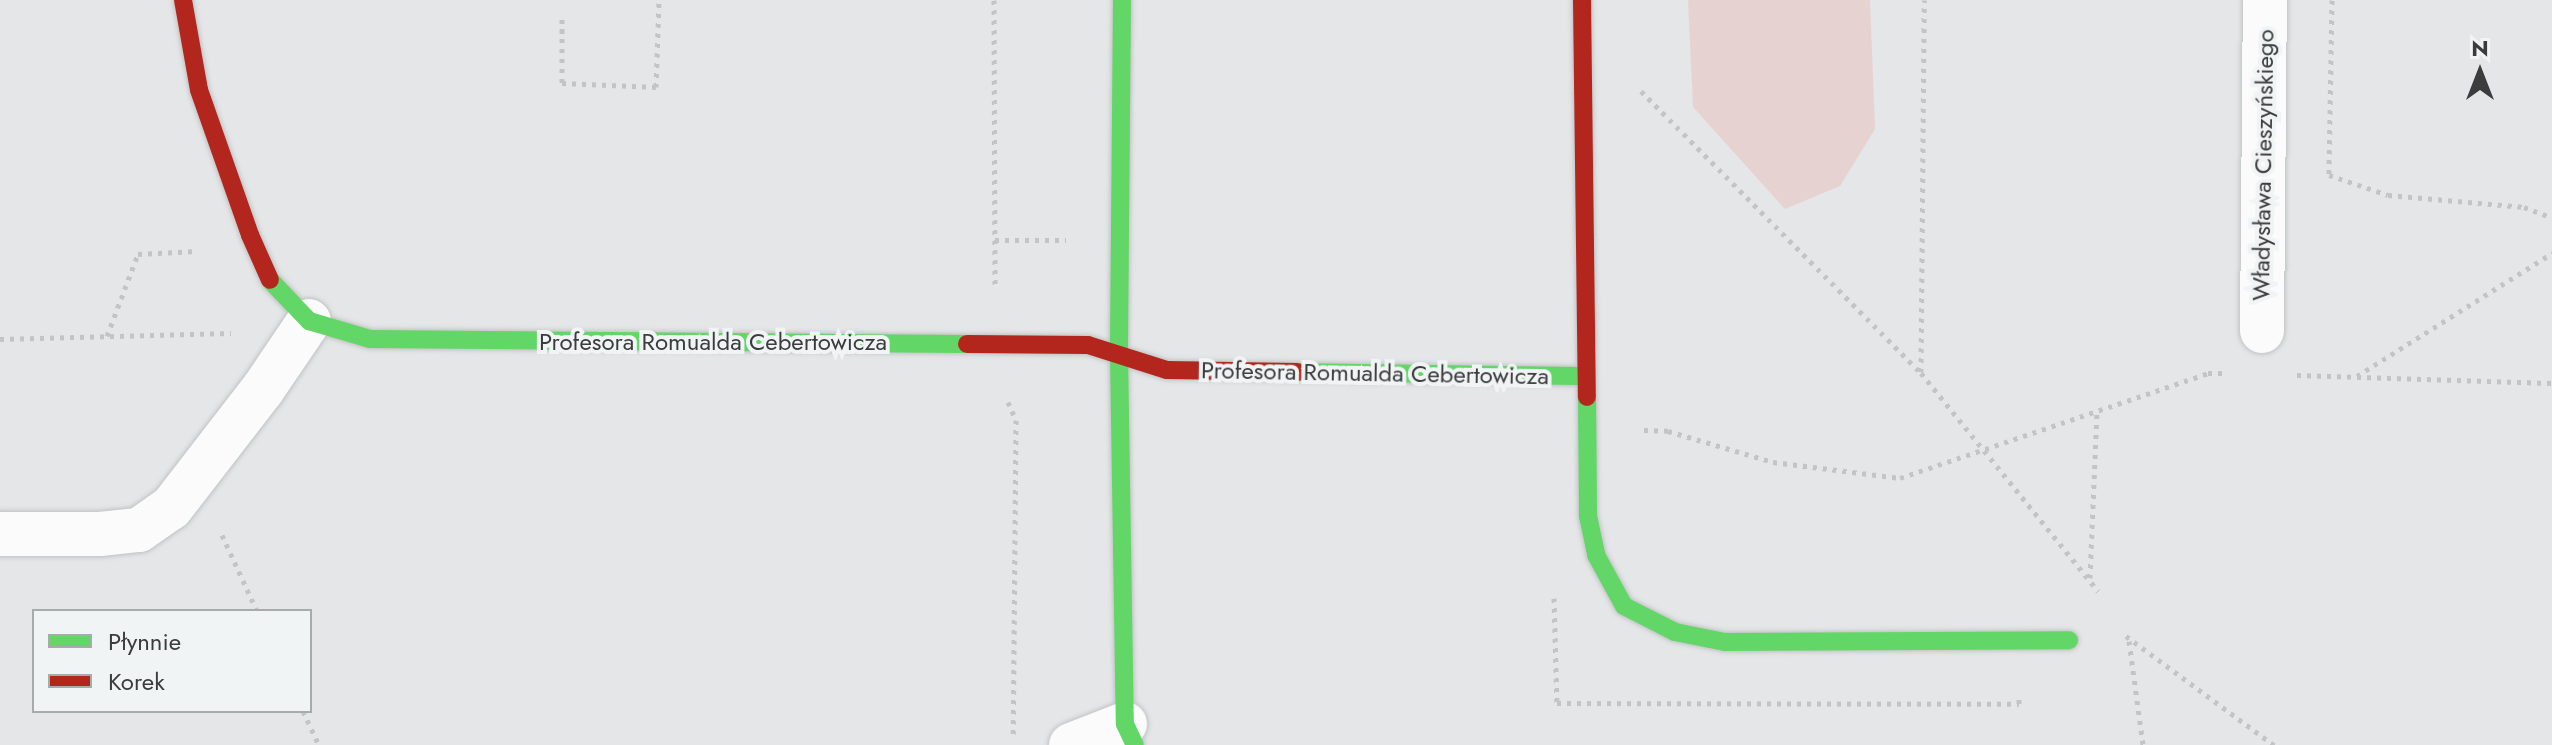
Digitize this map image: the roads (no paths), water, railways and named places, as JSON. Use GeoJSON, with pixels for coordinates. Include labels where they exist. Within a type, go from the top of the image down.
{"type":"FeatureCollection","features":[{"type":"Feature","properties":{"kind":"street"},"geometry":{"type":"LineString","coordinates":[[0,534],[100,534],[139,530],[171,508],[198,476],[309,321],[268,277],[250,235],[199,90],[183,0]]}},
{"type":"Feature","properties":{"kind":"street"},"geometry":{"type":"LineString","coordinates":[[1071,745],[1130,734],[1119,354],[1122,0]]}},
{"type":"Feature","properties":{"kind":"street"},"geometry":{"type":"LineString","coordinates":[[1582,0],[1588,516],[1596,555],[1624,606],[1675,632],[1725,642],[2069,640]]}},
{"type":"Feature","properties":{"kind":"street","name":"Władysława Cieszyńskiego"},"geometry":{"type":"LineString","coordinates":[[2262,331],[2265,0]]}},
{"type":"Feature","properties":{"kind":"street","name":"Profesora Romualda Cebertowicza"},"geometry":{"type":"LineString","coordinates":[[309,321],[370,339],[1088,345],[1167,370],[1586,376]]}}]}
